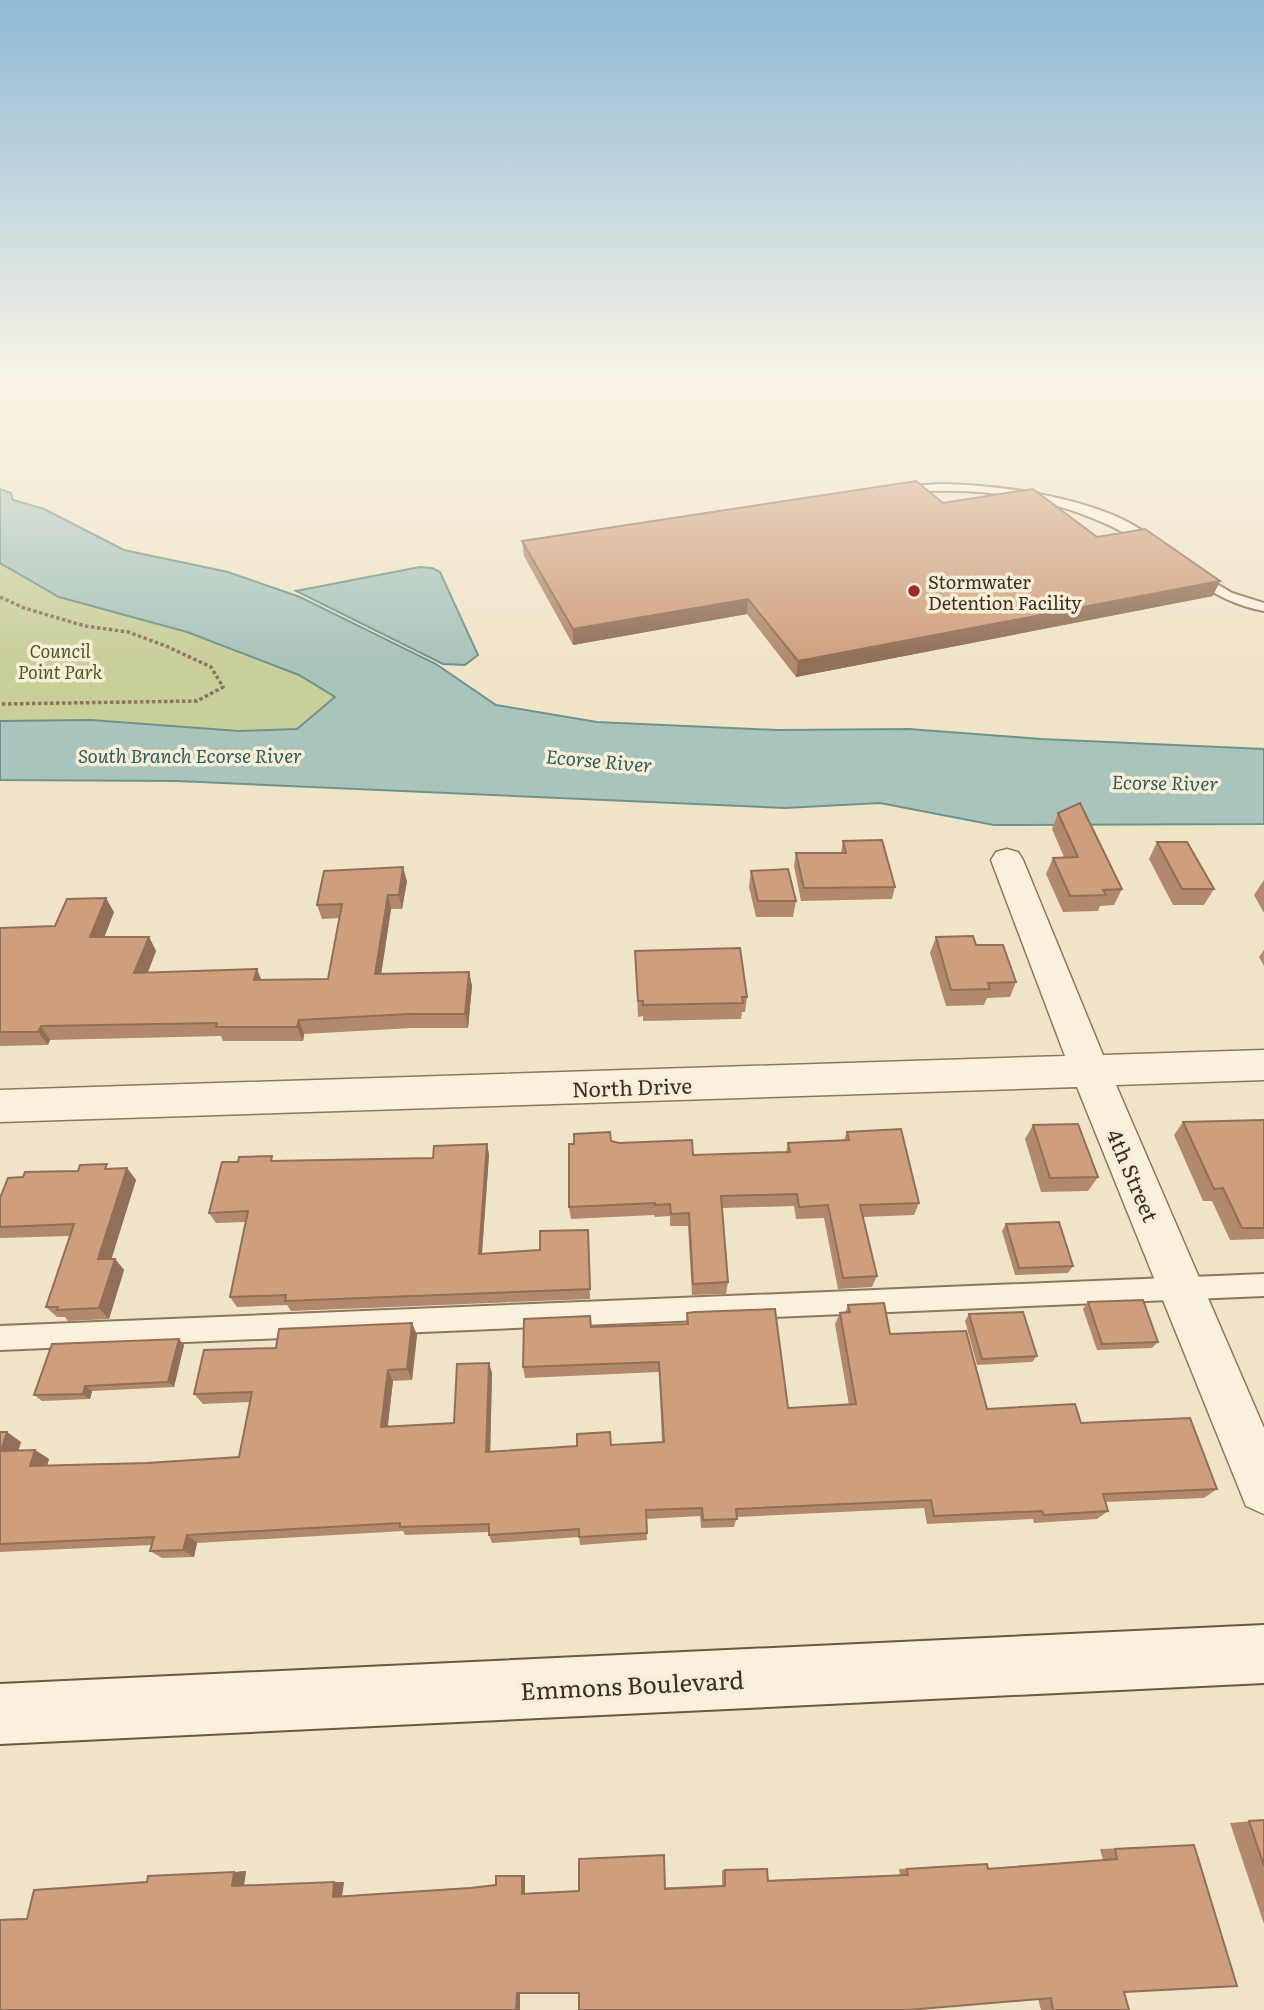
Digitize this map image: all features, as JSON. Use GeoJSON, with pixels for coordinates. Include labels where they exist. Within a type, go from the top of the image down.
{"type":"FeatureCollection","features":[{"type":"Feature","properties":{"kind":"street","name":"4th Street"},"geometry":{"type":"LineString","coordinates":[[1007,860],[1090,1072],[1264,1488]]}},
{"type":"Feature","properties":{"kind":"street","name":"North Drive"},"geometry":{"type":"LineString","coordinates":[[0,1106],[1264,1065]]}},
{"type":"Feature","properties":{"kind":"street","name":"Emmons Boulevard"},"geometry":{"type":"LineString","coordinates":[[0,1714],[1264,1654]]}},
{"type":"Feature","properties":{"kind":"lane"},"geometry":{"type":"LineString","coordinates":[[911,489],[961,487],[1051,501],[1116,523],[1143,536],[1169,555]]}},
{"type":"Feature","properties":{"kind":"lane"},"geometry":{"type":"LineString","coordinates":[[1188,570],[1219,593],[1264,607]]}},
{"type":"Feature","properties":{"kind":"lane"},"geometry":{"type":"LineString","coordinates":[[0,1338],[1264,1285]]}},
{"type":"Feature","properties":{"kind":"path"},"geometry":{"type":"LineString","coordinates":[[0,597],[24,608],[85,626],[128,632],[166,646],[211,667],[223,687],[197,701],[0,704]]}},
{"type":"Feature","properties":{"kind":"green space","name":"Council Point Park"},"geometry":{"type":"Polygon","coordinates":[[[0,563],[59,597],[187,632],[299,675],[336,697],[297,729],[239,731],[91,720],[0,721],[0,563]]]}},
{"type":"Feature","properties":{"kind":"water"},"geometry":{"type":"Polygon","coordinates":[[[0,489],[11,493],[13,500],[44,509],[124,550],[228,572],[300,597],[436,664],[496,705],[597,722],[777,730],[909,729],[1041,739],[1264,749],[1264,824],[994,825],[880,803],[785,808],[177,781],[0,780],[0,721],[91,720],[239,731],[297,729],[335,697],[299,675],[187,632],[59,597],[0,563],[0,489]]]}},
{"type":"Feature","properties":{"kind":"water"},"geometry":{"type":"Polygon","coordinates":[[[420,567],[440,572],[478,655],[465,665],[443,664],[296,591],[420,567]]]}},
{"type":"Feature","properties":{"kind":"building","name":"Stormwater Detention Facility"},"geometry":{"type":"Polygon","coordinates":[[[916,481],[943,503],[1033,489],[1097,537],[1145,529],[1220,581],[798,661],[748,599],[573,629],[522,541],[916,481]]]}},
{"type":"Feature","properties":{"kind":"building"},"geometry":{"type":"Polygon","coordinates":[[[1080,803],[1122,889],[1103,890],[1106,895],[1070,896],[1053,858],[1078,857],[1058,813],[1080,803]]]}},
{"type":"Feature","properties":{"kind":"building"},"geometry":{"type":"Polygon","coordinates":[[[882,840],[895,887],[804,888],[796,853],[846,853],[843,841],[882,840]]]}},
{"type":"Feature","properties":{"kind":"building"},"geometry":{"type":"Polygon","coordinates":[[[1157,842],[1187,842],[1214,889],[1182,889],[1157,842]]]}},
{"type":"Feature","properties":{"kind":"building"},"geometry":{"type":"Polygon","coordinates":[[[403,867],[399,895],[388,895],[375,974],[469,972],[465,1014],[299,1020],[297,1027],[216,1027],[217,1023],[41,1026],[38,1032],[0,1032],[0,928],[55,926],[67,899],[106,898],[90,937],[149,937],[134,973],[257,969],[254,980],[328,979],[342,904],[317,905],[324,871],[403,867]]]}},
{"type":"Feature","properties":{"kind":"building"},"geometry":{"type":"Polygon","coordinates":[[[788,869],[796,901],[758,901],[751,871],[788,869]]]}},
{"type":"Feature","properties":{"kind":"building"},"geometry":{"type":"Polygon","coordinates":[[[973,936],[976,945],[1003,945],[1016,982],[988,983],[990,989],[951,990],[936,937],[973,936]]]}},
{"type":"Feature","properties":{"kind":"building"},"geometry":{"type":"Polygon","coordinates":[[[740,948],[747,997],[742,997],[743,1003],[643,1005],[643,1001],[638,1001],[635,951],[740,948]]]}},
{"type":"Feature","properties":{"kind":"building"},"geometry":{"type":"Polygon","coordinates":[[[1264,1120],[1264,1228],[1242,1228],[1223,1188],[1214,1189],[1183,1122],[1264,1120]]]}},
{"type":"Feature","properties":{"kind":"building"},"geometry":{"type":"Polygon","coordinates":[[[1078,1124],[1098,1177],[1050,1178],[1033,1125],[1078,1124]]]}},
{"type":"Feature","properties":{"kind":"building"},"geometry":{"type":"Polygon","coordinates":[[[901,1129],[919,1203],[860,1205],[877,1276],[843,1278],[828,1205],[799,1207],[797,1194],[721,1196],[728,1282],[693,1284],[689,1213],[671,1214],[670,1204],[655,1203],[569,1207],[569,1144],[574,1144],[574,1134],[610,1132],[611,1141],[619,1143],[692,1140],[693,1155],[790,1152],[788,1143],[849,1140],[847,1132],[901,1129]]]}},
{"type":"Feature","properties":{"kind":"building"},"geometry":{"type":"Polygon","coordinates":[[[487,1144],[479,1254],[540,1250],[540,1231],[588,1230],[590,1289],[285,1301],[286,1295],[230,1297],[248,1211],[209,1213],[222,1162],[238,1162],[239,1157],[272,1156],[271,1161],[433,1158],[434,1146],[487,1144]]]}},
{"type":"Feature","properties":{"kind":"building"},"geometry":{"type":"Polygon","coordinates":[[[107,1164],[105,1169],[127,1168],[98,1259],[115,1259],[99,1308],[57,1310],[58,1307],[46,1307],[74,1224],[0,1227],[0,1198],[8,1178],[23,1177],[25,1172],[78,1171],[80,1165],[107,1164]]]}},
{"type":"Feature","properties":{"kind":"building"},"geometry":{"type":"Polygon","coordinates":[[[1059,1222],[1073,1266],[1019,1268],[1006,1224],[1059,1222]]]}},
{"type":"Feature","properties":{"kind":"building"},"geometry":{"type":"Polygon","coordinates":[[[1143,1300],[1158,1342],[1102,1344],[1088,1302],[1143,1300]]]}},
{"type":"Feature","properties":{"kind":"building"},"geometry":{"type":"Polygon","coordinates":[[[884,1303],[890,1334],[966,1331],[987,1409],[1075,1404],[1081,1423],[1190,1418],[1217,1489],[1103,1494],[1108,1511],[1044,1515],[1042,1511],[934,1516],[931,1500],[736,1509],[737,1519],[703,1520],[702,1508],[646,1510],[647,1533],[579,1537],[579,1529],[489,1535],[489,1524],[400,1527],[400,1523],[187,1535],[183,1550],[150,1551],[154,1537],[0,1544],[0,1432],[7,1432],[1,1451],[35,1450],[30,1466],[239,1457],[252,1392],[194,1394],[204,1350],[276,1348],[279,1329],[412,1323],[407,1369],[388,1370],[381,1427],[454,1423],[457,1364],[489,1363],[486,1452],[577,1446],[577,1434],[610,1432],[611,1445],[664,1442],[659,1362],[523,1367],[524,1319],[590,1316],[591,1327],[688,1324],[687,1313],[775,1309],[788,1408],[856,1404],[840,1313],[850,1312],[848,1305],[884,1303]]]}},
{"type":"Feature","properties":{"kind":"building"},"geometry":{"type":"Polygon","coordinates":[[[1023,1312],[1037,1356],[982,1359],[969,1314],[1023,1312]]]}},
{"type":"Feature","properties":{"kind":"building"},"geometry":{"type":"Polygon","coordinates":[[[179,1339],[168,1382],[85,1386],[83,1394],[34,1395],[52,1344],[179,1339]]]}},
{"type":"Feature","properties":{"kind":"building"},"geometry":{"type":"Polygon","coordinates":[[[1264,1820],[1264,1866],[1249,1821],[1264,1820]]]}},
{"type":"Feature","properties":{"kind":"building"},"geometry":{"type":"Polygon","coordinates":[[[1194,1845],[1237,1986],[1124,1992],[1129,2010],[1053,2010],[1051,1998],[908,2010],[579,2010],[579,1993],[517,1993],[516,2010],[0,2010],[0,1920],[27,1919],[34,1890],[147,1882],[148,1876],[234,1872],[232,1886],[334,1882],[333,1897],[496,1885],[496,1876],[522,1876],[522,1894],[579,1891],[579,1859],[664,1855],[665,1889],[725,1886],[725,1870],[767,1869],[768,1881],[908,1875],[907,1869],[987,1864],[988,1869],[1117,1859],[1115,1849],[1194,1845]]]}},
{"type":"Feature","properties":{"kind":"place","name":"Stormwater Detention Facility"},"geometry":{"type":"Point","coordinates":[914,591]}},
{"type":"Feature","properties":{"kind":"water label","name":"South Branch Ecorse River"},"geometry":{"type":"Point","coordinates":[190,755]}},
{"type":"Feature","properties":{"kind":"water label","name":"Ecorse River"},"geometry":{"type":"Point","coordinates":[599,760]}},
{"type":"Feature","properties":{"kind":"water label","name":"Ecorse River"},"geometry":{"type":"Point","coordinates":[1165,782]}}]}
